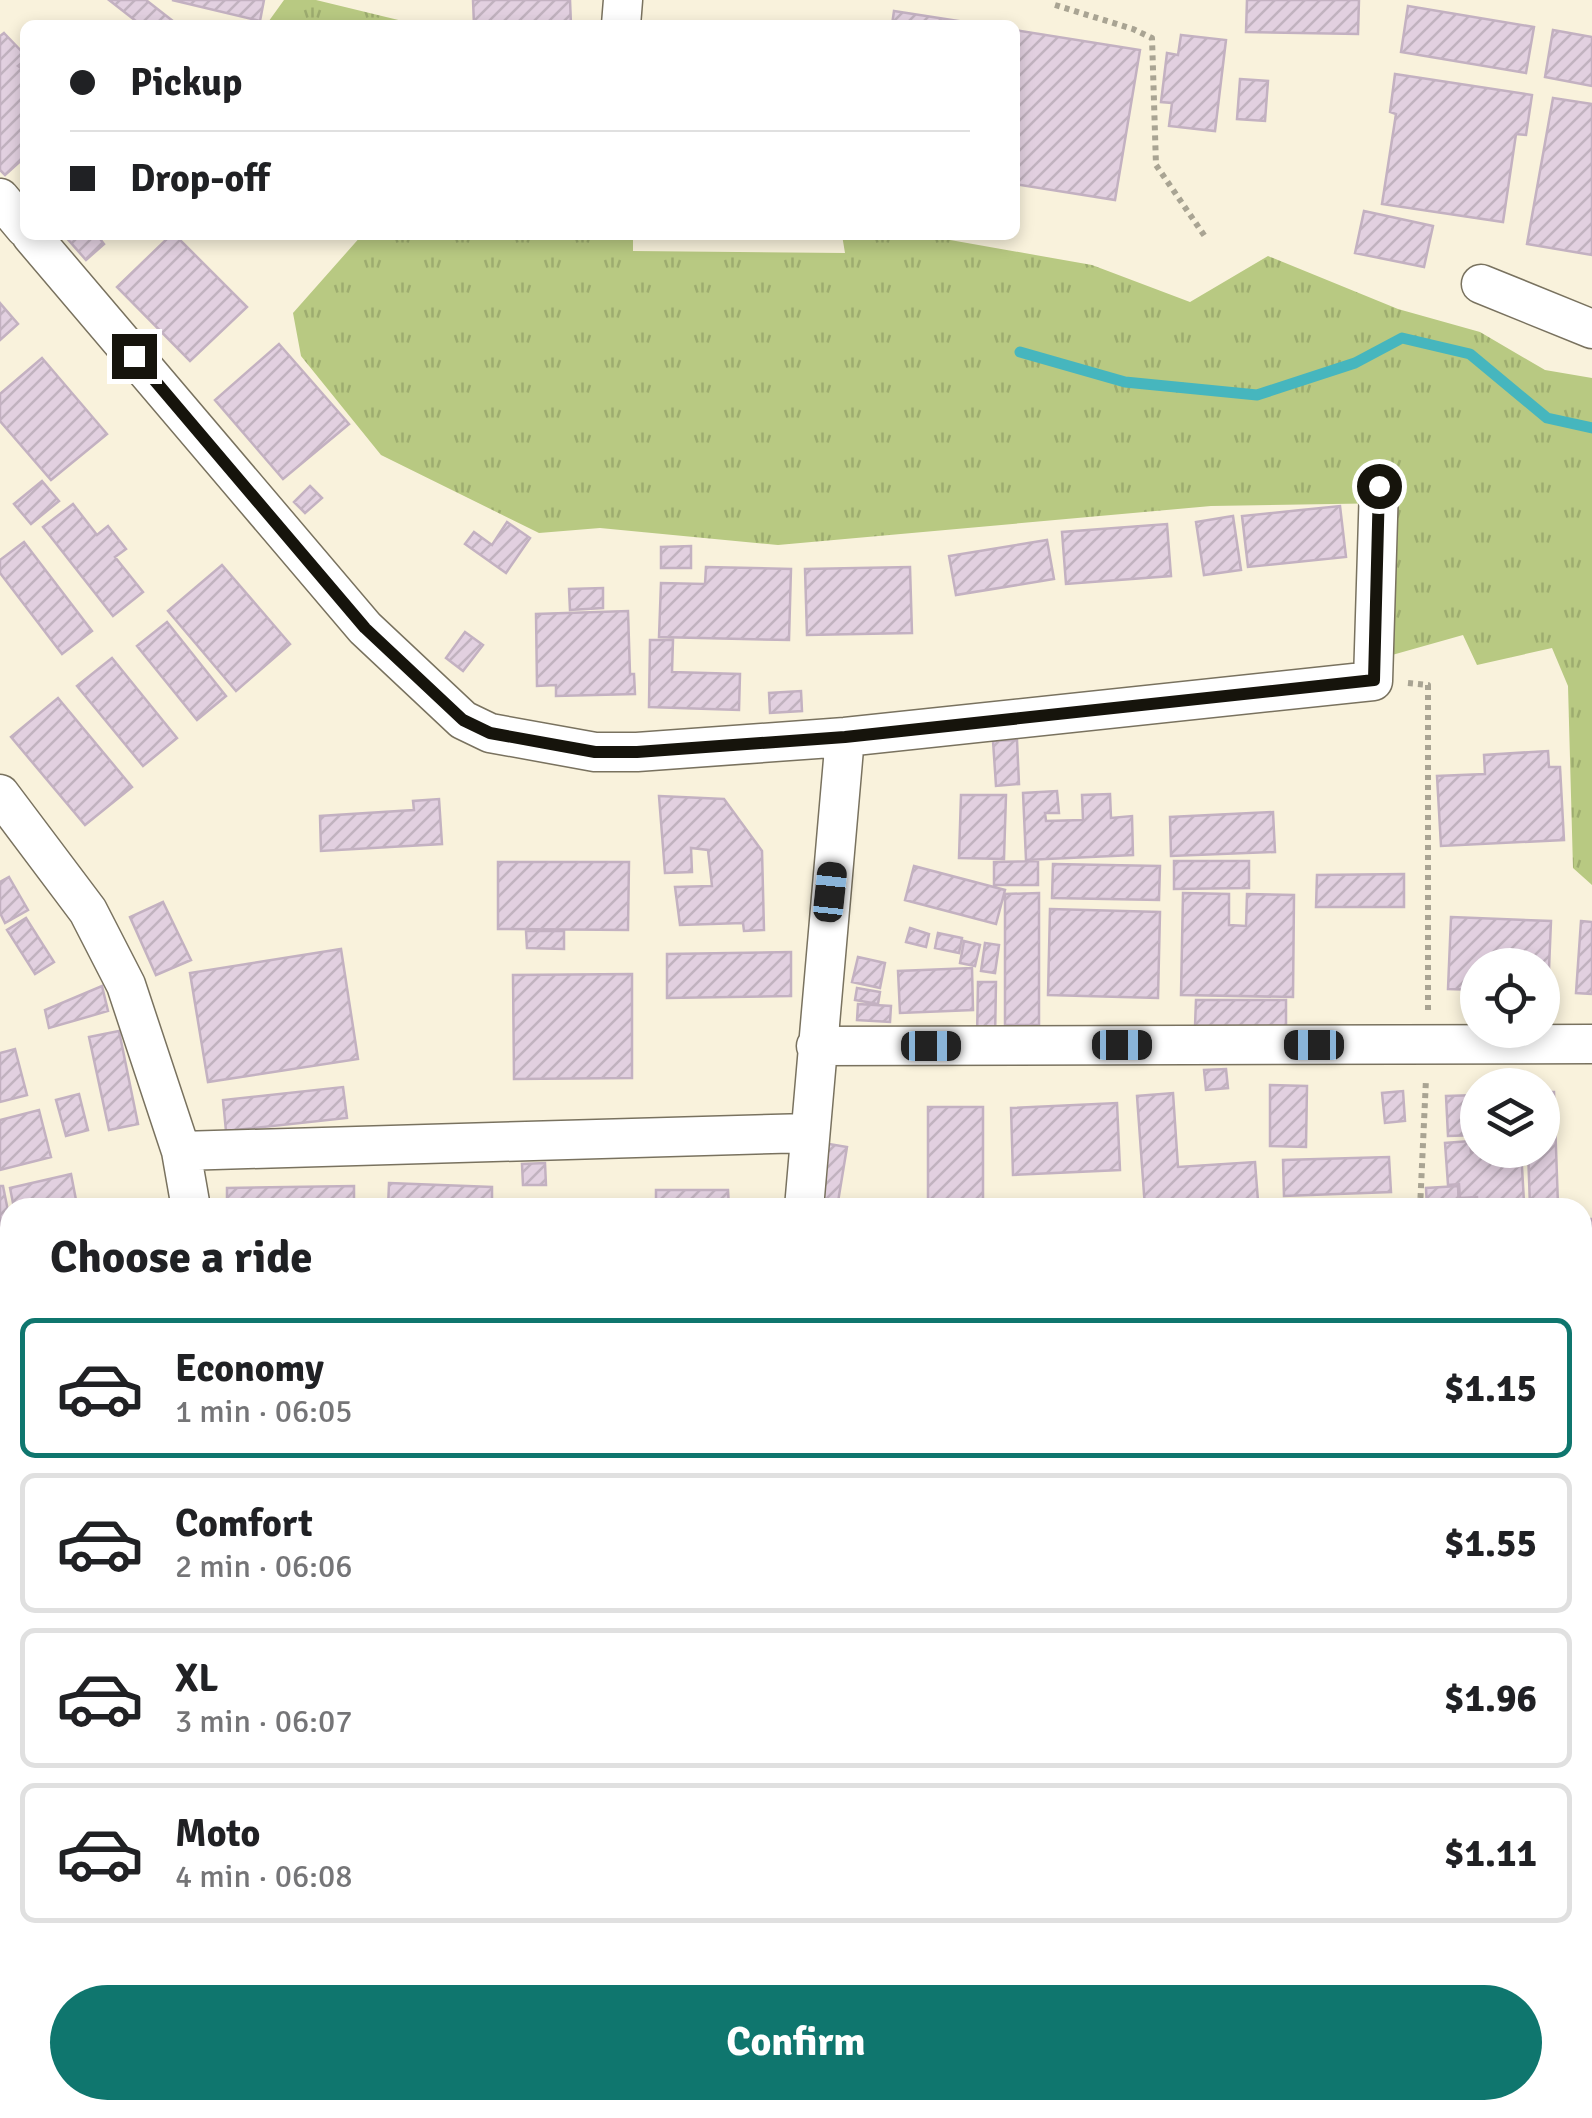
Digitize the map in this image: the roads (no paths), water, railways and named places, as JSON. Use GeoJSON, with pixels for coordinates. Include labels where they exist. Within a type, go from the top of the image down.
{"type":"FeatureCollection","features":[{"type":"Feature","properties":{"kind":"street"},"geometry":{"type":"LineString","coordinates":[[0,198],[20,222]]}},
{"type":"Feature","properties":{"kind":"street"},"geometry":{"type":"LineString","coordinates":[[35,240],[365,628],[463,720],[490,733],[595,752],[845,737],[1374,680],[1379,486]]}},
{"type":"Feature","properties":{"kind":"street"},"geometry":{"type":"LineString","coordinates":[[1481,284],[1592,329]]}},
{"type":"Feature","properties":{"kind":"street"},"geometry":{"type":"LineString","coordinates":[[805,1198],[845,737]]}},
{"type":"Feature","properties":{"kind":"street"},"geometry":{"type":"LineString","coordinates":[[0,794],[88,911],[126,986],[182,1151],[189,1198]]}},
{"type":"Feature","properties":{"kind":"street"},"geometry":{"type":"LineString","coordinates":[[816,1046],[1592,1044]]}},
{"type":"Feature","properties":{"kind":"street"},"geometry":{"type":"LineString","coordinates":[[182,1151],[810,1133]]}},
{"type":"Feature","properties":{"kind":"waterway"},"geometry":{"type":"LineString","coordinates":[[1020,352],[1125,382],[1257,395],[1355,363],[1402,338],[1470,354],[1547,418],[1592,428]]}}]}
